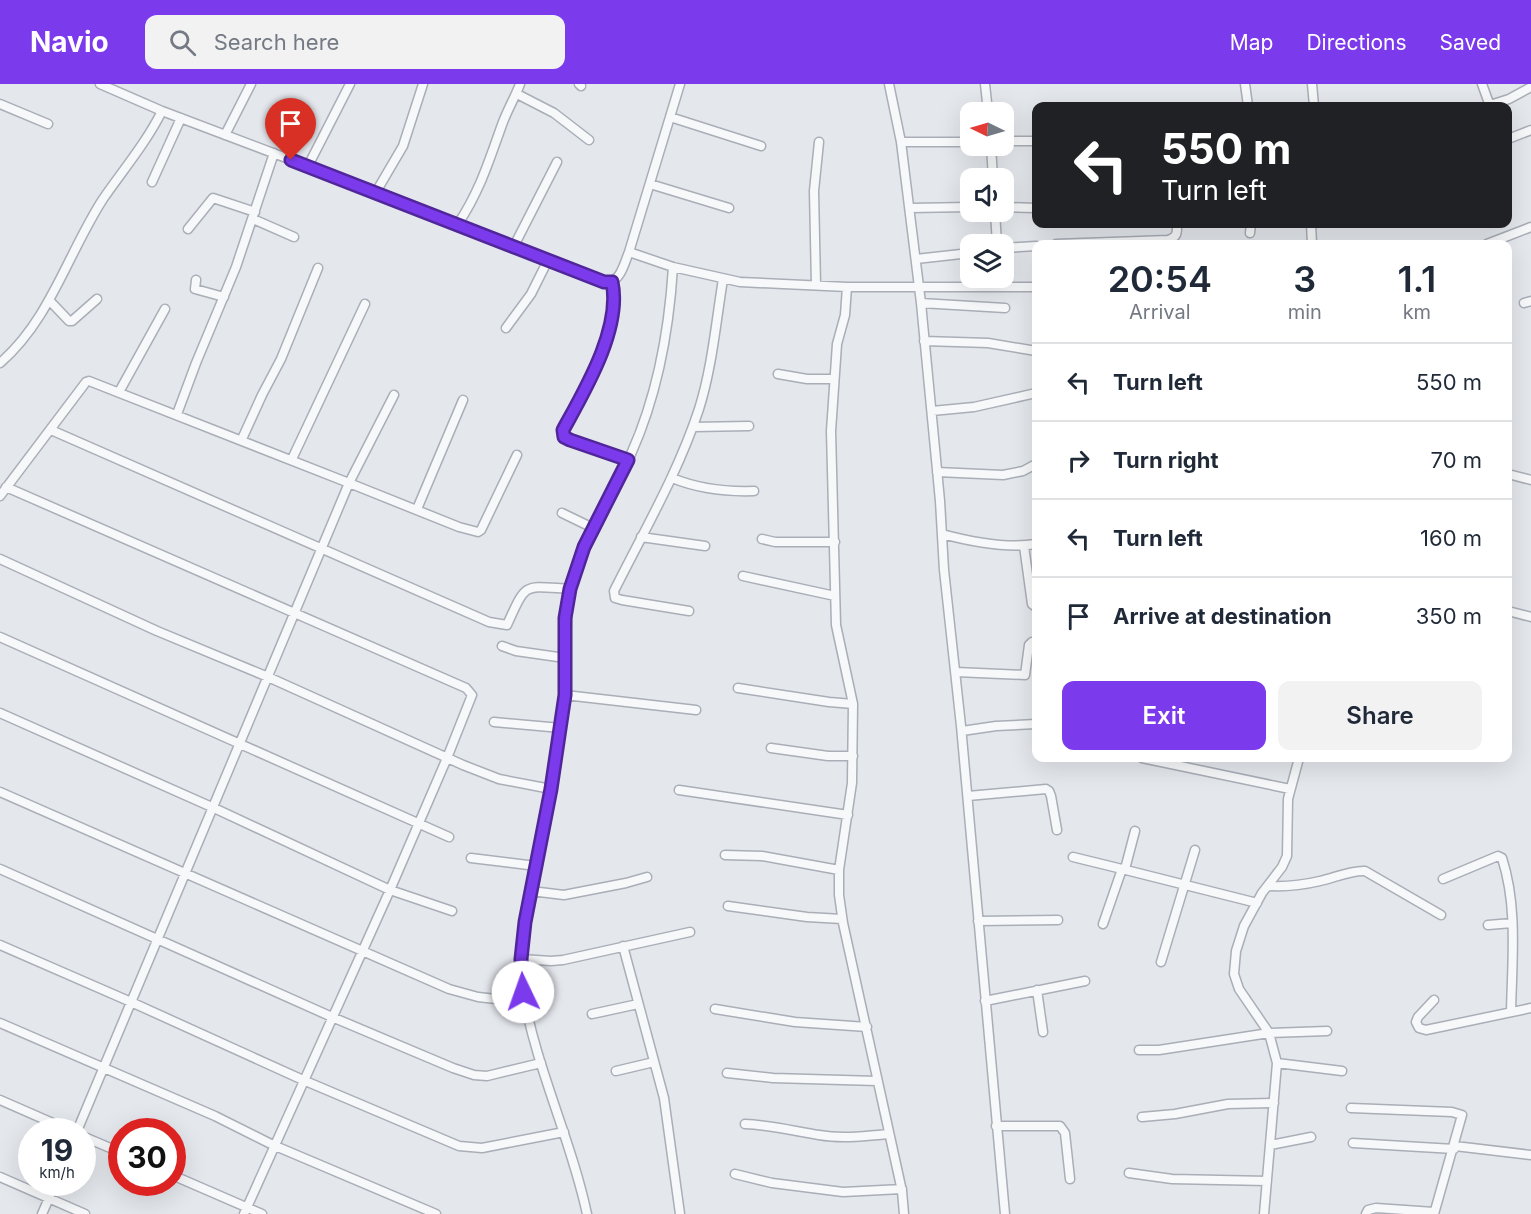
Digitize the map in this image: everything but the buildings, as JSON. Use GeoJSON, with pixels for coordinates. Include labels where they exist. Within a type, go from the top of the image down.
{"type":"FeatureCollection","features":[{"type":"Feature","properties":{"kind":"street"},"geometry":{"type":"LineString","coordinates":[[100,84],[162,111],[604,282],[612,282],[618,277],[629,252],[680,84]]}},
{"type":"Feature","properties":{"kind":"street"},"geometry":{"type":"LineString","coordinates":[[225,135],[251,84]]}},
{"type":"Feature","properties":{"kind":"street"},"geometry":{"type":"LineString","coordinates":[[308,166],[350,84]]}},
{"type":"Feature","properties":{"kind":"street"},"geometry":{"type":"LineString","coordinates":[[375,192],[403,146],[423,84]]}},
{"type":"Feature","properties":{"kind":"street"},"geometry":{"type":"LineString","coordinates":[[458,224],[482,183],[504,120],[520,84]]}},
{"type":"Feature","properties":{"kind":"street"},"geometry":{"type":"LineString","coordinates":[[889,84],[901,142],[921,303],[1005,1214]]}},
{"type":"Feature","properties":{"kind":"street"},"geometry":{"type":"LineString","coordinates":[[985,84],[987,102]]}},
{"type":"Feature","properties":{"kind":"street"},"geometry":{"type":"LineString","coordinates":[[1245,84],[1247,102]]}},
{"type":"Feature","properties":{"kind":"street"},"geometry":{"type":"LineString","coordinates":[[1312,84],[1314,102]]}},
{"type":"Feature","properties":{"kind":"street"},"geometry":{"type":"LineString","coordinates":[[1482,84],[1488,102]]}},
{"type":"Feature","properties":{"kind":"street"},"geometry":{"type":"LineString","coordinates":[[1500,102],[1528,86]]}},
{"type":"Feature","properties":{"kind":"street"},"geometry":{"type":"LineString","coordinates":[[516,94],[554,113],[589,140]]}},
{"type":"Feature","properties":{"kind":"street"},"geometry":{"type":"LineString","coordinates":[[0,105],[48,124]]}},
{"type":"Feature","properties":{"kind":"street"},"geometry":{"type":"LineString","coordinates":[[0,363],[36,321],[102,200],[154,127],[162,111]]}},
{"type":"Feature","properties":{"kind":"street"},"geometry":{"type":"LineString","coordinates":[[670,117],[761,146]]}},
{"type":"Feature","properties":{"kind":"street"},"geometry":{"type":"LineString","coordinates":[[152,182],[181,118]]}},
{"type":"Feature","properties":{"kind":"street"},"geometry":{"type":"LineString","coordinates":[[1512,137],[1531,130]]}},
{"type":"Feature","properties":{"kind":"street"},"geometry":{"type":"LineString","coordinates":[[1014,141],[1032,141]]}},
{"type":"Feature","properties":{"kind":"street"},"geometry":{"type":"LineString","coordinates":[[816,285],[814,191],[819,142]]}},
{"type":"Feature","properties":{"kind":"street"},"geometry":{"type":"LineString","coordinates":[[901,142],[960,142]]}},
{"type":"Feature","properties":{"kind":"street"},"geometry":{"type":"LineString","coordinates":[[177,414],[236,267],[274,153]]}},
{"type":"Feature","properties":{"kind":"street"},"geometry":{"type":"LineString","coordinates":[[514,246],[557,162]]}},
{"type":"Feature","properties":{"kind":"street"},"geometry":{"type":"LineString","coordinates":[[650,184],[729,208]]}},
{"type":"Feature","properties":{"kind":"street"},"geometry":{"type":"LineString","coordinates":[[188,229],[213,198],[254,215],[294,237]]}},
{"type":"Feature","properties":{"kind":"street"},"geometry":{"type":"LineString","coordinates":[[910,208],[960,207]]}},
{"type":"Feature","properties":{"kind":"street"},"geometry":{"type":"LineString","coordinates":[[1014,207],[1032,208]]}},
{"type":"Feature","properties":{"kind":"street"},"geometry":{"type":"LineString","coordinates":[[1497,240],[1531,227]]}},
{"type":"Feature","properties":{"kind":"street"},"geometry":{"type":"LineString","coordinates":[[1168,240],[1177,235],[1177,228]]}},
{"type":"Feature","properties":{"kind":"street"},"geometry":{"type":"LineString","coordinates":[[1250,233],[1251,228]]}},
{"type":"Feature","properties":{"kind":"street"},"geometry":{"type":"LineString","coordinates":[[1014,247],[1032,246]]}},
{"type":"Feature","properties":{"kind":"street"},"geometry":{"type":"LineString","coordinates":[[629,252],[673,267],[723,279],[759,284],[847,287],[1032,287]]}},
{"type":"Feature","properties":{"kind":"street"},"geometry":{"type":"LineString","coordinates":[[916,259],[960,254]]}},
{"type":"Feature","properties":{"kind":"street"},"geometry":{"type":"LineString","coordinates":[[506,328],[531,294],[548,260]]}},
{"type":"Feature","properties":{"kind":"street"},"geometry":{"type":"LineString","coordinates":[[587,1214],[564,1132],[541,1063],[524,993],[521,959],[561,728],[565,695],[565,618],[570,589],[575,569],[628,460],[655,392],[666,332],[673,267]]}},
{"type":"Feature","properties":{"kind":"street"},"geometry":{"type":"LineString","coordinates":[[242,440],[281,359],[318,268]]}},
{"type":"Feature","properties":{"kind":"street"},"geometry":{"type":"LineString","coordinates":[[689,611],[622,600],[614,595],[672,478],[693,427],[708,370],[723,279]]}},
{"type":"Feature","properties":{"kind":"street"},"geometry":{"type":"LineString","coordinates":[[196,280],[195,289],[224,297]]}},
{"type":"Feature","properties":{"kind":"street"},"geometry":{"type":"LineString","coordinates":[[612,282],[615,306],[612,320],[588,385],[563,430],[563,434],[570,440],[628,460]]}},
{"type":"Feature","properties":{"kind":"street"},"geometry":{"type":"LineString","coordinates":[[847,287],[845,315],[837,344],[833,379],[831,431],[836,625],[853,704],[853,756],[838,895],[902,1189],[904,1214]]}},
{"type":"Feature","properties":{"kind":"street"},"geometry":{"type":"LineString","coordinates":[[48,300],[72,321],[97,299]]}},
{"type":"Feature","properties":{"kind":"street"},"geometry":{"type":"LineString","coordinates":[[921,303],[1005,308]]}},
{"type":"Feature","properties":{"kind":"street"},"geometry":{"type":"LineString","coordinates":[[292,459],[365,304]]}},
{"type":"Feature","properties":{"kind":"street"},"geometry":{"type":"LineString","coordinates":[[119,392],[165,309]]}},
{"type":"Feature","properties":{"kind":"street"},"geometry":{"type":"LineString","coordinates":[[924,341],[988,343],[1032,350]]}},
{"type":"Feature","properties":{"kind":"street"},"geometry":{"type":"LineString","coordinates":[[778,374],[807,379],[833,379]]}},
{"type":"Feature","properties":{"kind":"street"},"geometry":{"type":"LineString","coordinates":[[0,496],[88,381],[478,532],[517,455]]}},
{"type":"Feature","properties":{"kind":"street"},"geometry":{"type":"LineString","coordinates":[[932,411],[974,407],[1032,394]]}},
{"type":"Feature","properties":{"kind":"street"},"geometry":{"type":"LineString","coordinates":[[83,1118],[349,483],[394,395]]}},
{"type":"Feature","properties":{"kind":"street"},"geometry":{"type":"LineString","coordinates":[[417,509],[463,400]]}},
{"type":"Feature","properties":{"kind":"street"},"geometry":{"type":"LineString","coordinates":[[693,427],[749,426]]}},
{"type":"Feature","properties":{"kind":"street"},"geometry":{"type":"LineString","coordinates":[[51,430],[502,626],[507,625],[521,593],[530,587],[570,589]]}},
{"type":"Feature","properties":{"kind":"street"},"geometry":{"type":"LineString","coordinates":[[937,472],[1002,475],[1023,471],[1032,466]]}},
{"type":"Feature","properties":{"kind":"street"},"geometry":{"type":"LineString","coordinates":[[1512,475],[1531,480]]}},
{"type":"Feature","properties":{"kind":"street"},"geometry":{"type":"LineString","coordinates":[[672,478],[710,490],[754,491]]}},
{"type":"Feature","properties":{"kind":"street"},"geometry":{"type":"LineString","coordinates":[[6,487],[466,688],[472,695],[390,890],[245,1211]]}},
{"type":"Feature","properties":{"kind":"street"},"geometry":{"type":"LineString","coordinates":[[562,513],[593,528]]}},
{"type":"Feature","properties":{"kind":"street"},"geometry":{"type":"LineString","coordinates":[[942,534],[980,542],[1032,545]]}},
{"type":"Feature","properties":{"kind":"street"},"geometry":{"type":"LineString","coordinates":[[641,537],[705,546]]}},
{"type":"Feature","properties":{"kind":"street"},"geometry":{"type":"LineString","coordinates":[[762,539],[775,542],[835,542]]}},
{"type":"Feature","properties":{"kind":"street"},"geometry":{"type":"LineString","coordinates":[[1024,546],[1032,604]]}},
{"type":"Feature","properties":{"kind":"street"},"geometry":{"type":"LineString","coordinates":[[0,559],[157,631],[268,677],[447,758],[500,779],[551,789]]}},
{"type":"Feature","properties":{"kind":"street"},"geometry":{"type":"LineString","coordinates":[[743,576],[835,596]]}},
{"type":"Feature","properties":{"kind":"street"},"geometry":{"type":"LineString","coordinates":[[1512,612],[1531,617]]}},
{"type":"Feature","properties":{"kind":"street"},"geometry":{"type":"LineString","coordinates":[[0,637],[449,837]]}},
{"type":"Feature","properties":{"kind":"street"},"geometry":{"type":"LineString","coordinates":[[956,672],[1025,675],[1029,645],[1032,642]]}},
{"type":"Feature","properties":{"kind":"street"},"geometry":{"type":"LineString","coordinates":[[502,646],[516,651],[565,658]]}},
{"type":"Feature","properties":{"kind":"street"},"geometry":{"type":"LineString","coordinates":[[738,688],[853,704]]}},
{"type":"Feature","properties":{"kind":"street"},"geometry":{"type":"LineString","coordinates":[[565,695],[696,710]]}},
{"type":"Feature","properties":{"kind":"street"},"geometry":{"type":"LineString","coordinates":[[0,713],[214,808],[390,890],[452,911]]}},
{"type":"Feature","properties":{"kind":"street"},"geometry":{"type":"LineString","coordinates":[[494,722],[561,728]]}},
{"type":"Feature","properties":{"kind":"street"},"geometry":{"type":"LineString","coordinates":[[962,731],[1032,724]]}},
{"type":"Feature","properties":{"kind":"street"},"geometry":{"type":"LineString","coordinates":[[771,748],[828,756],[853,756]]}},
{"type":"Feature","properties":{"kind":"street"},"geometry":{"type":"LineString","coordinates":[[1161,762],[1290,789]]}},
{"type":"Feature","properties":{"kind":"street"},"geometry":{"type":"LineString","coordinates":[[1264,1214],[1277,1063],[1269,1033],[1239,988],[1234,974],[1236,951],[1244,926],[1287,856],[1290,789],[1298,762]]}},
{"type":"Feature","properties":{"kind":"street"},"geometry":{"type":"LineString","coordinates":[[968,796],[1046,789],[1051,796],[1057,830]]}},
{"type":"Feature","properties":{"kind":"street"},"geometry":{"type":"LineString","coordinates":[[679,790],[848,815]]}},
{"type":"Feature","properties":{"kind":"street"},"geometry":{"type":"LineString","coordinates":[[0,792],[449,989],[478,998],[496,999],[524,993]]}},
{"type":"Feature","properties":{"kind":"street"},"geometry":{"type":"LineString","coordinates":[[1103,924],[1135,831]]}},
{"type":"Feature","properties":{"kind":"street"},"geometry":{"type":"LineString","coordinates":[[1161,962],[1196,850]]}},
{"type":"Feature","properties":{"kind":"street"},"geometry":{"type":"LineString","coordinates":[[725,855],[762,856],[839,870]]}},
{"type":"Feature","properties":{"kind":"street"},"geometry":{"type":"LineString","coordinates":[[1443,879],[1498,856],[1502,858],[1506,872],[1512,923],[1511,1012]]}},
{"type":"Feature","properties":{"kind":"street"},"geometry":{"type":"LineString","coordinates":[[1072,857],[1257,903]]}},
{"type":"Feature","properties":{"kind":"street"},"geometry":{"type":"LineString","coordinates":[[471,858],[536,866]]}},
{"type":"Feature","properties":{"kind":"street"},"geometry":{"type":"LineString","coordinates":[[0,869],[332,1017],[453,1068],[474,1075],[487,1076],[541,1063]]}},
{"type":"Feature","properties":{"kind":"street"},"geometry":{"type":"LineString","coordinates":[[1268,886],[1317,882],[1358,870],[1365,871],[1441,915]]}},
{"type":"Feature","properties":{"kind":"street"},"geometry":{"type":"LineString","coordinates":[[531,891],[564,895],[647,877]]}},
{"type":"Feature","properties":{"kind":"street"},"geometry":{"type":"LineString","coordinates":[[728,906],[807,917],[842,919]]}},
{"type":"Feature","properties":{"kind":"street"},"geometry":{"type":"LineString","coordinates":[[978,921],[1058,921]]}},
{"type":"Feature","properties":{"kind":"street"},"geometry":{"type":"LineString","coordinates":[[1488,926],[1512,923]]}},
{"type":"Feature","properties":{"kind":"street"},"geometry":{"type":"LineString","coordinates":[[521,959],[563,960],[690,932]]}},
{"type":"Feature","properties":{"kind":"street"},"geometry":{"type":"LineString","coordinates":[[0,945],[303,1080],[459,1146],[482,1148],[564,1132]]}},
{"type":"Feature","properties":{"kind":"street"},"geometry":{"type":"LineString","coordinates":[[623,946],[664,1098],[680,1214]]}},
{"type":"Feature","properties":{"kind":"street"},"geometry":{"type":"LineString","coordinates":[[985,1001],[1085,981]]}},
{"type":"Feature","properties":{"kind":"street"},"geometry":{"type":"LineString","coordinates":[[1037,990],[1043,1032]]}},
{"type":"Feature","properties":{"kind":"street"},"geometry":{"type":"LineString","coordinates":[[1434,1000],[1418,1017],[1416,1022],[1419,1028],[1426,1030],[1531,1008]]}},
{"type":"Feature","properties":{"kind":"street"},"geometry":{"type":"LineString","coordinates":[[592,1014],[638,1004]]}},
{"type":"Feature","properties":{"kind":"street"},"geometry":{"type":"LineString","coordinates":[[716,1009],[795,1022],[867,1028]]}},
{"type":"Feature","properties":{"kind":"street"},"geometry":{"type":"LineString","coordinates":[[0,1023],[215,1116],[273,1145],[436,1214]]}},
{"type":"Feature","properties":{"kind":"street"},"geometry":{"type":"LineString","coordinates":[[1139,1050],[1159,1050],[1269,1033],[1327,1031]]}},
{"type":"Feature","properties":{"kind":"street"},"geometry":{"type":"LineString","coordinates":[[616,1071],[654,1062]]}},
{"type":"Feature","properties":{"kind":"street"},"geometry":{"type":"LineString","coordinates":[[1277,1063],[1342,1071]]}},
{"type":"Feature","properties":{"kind":"street"},"geometry":{"type":"LineString","coordinates":[[727,1073],[772,1078],[878,1081]]}},
{"type":"Feature","properties":{"kind":"street"},"geometry":{"type":"LineString","coordinates":[[0,1100],[41,1118]]}},
{"type":"Feature","properties":{"kind":"street"},"geometry":{"type":"LineString","coordinates":[[1142,1117],[1175,1114],[1228,1104],[1274,1103]]}},
{"type":"Feature","properties":{"kind":"street"},"geometry":{"type":"LineString","coordinates":[[1351,1108],[1457,1113],[1463,1118],[1434,1213],[1376,1208],[1368,1210],[1366,1214]]}},
{"type":"Feature","properties":{"kind":"street"},"geometry":{"type":"LineString","coordinates":[[745,1124],[846,1137],[889,1134]]}},
{"type":"Feature","properties":{"kind":"street"},"geometry":{"type":"LineString","coordinates":[[996,1126],[1060,1126],[1065,1133],[1070,1179]]}},
{"type":"Feature","properties":{"kind":"street"},"geometry":{"type":"LineString","coordinates":[[1270,1145],[1311,1137]]}},
{"type":"Feature","properties":{"kind":"street"},"geometry":{"type":"LineString","coordinates":[[1353,1143],[1454,1147],[1531,1155]]}},
{"type":"Feature","properties":{"kind":"street"},"geometry":{"type":"LineString","coordinates":[[1129,1173],[1172,1179],[1267,1180]]}},
{"type":"Feature","properties":{"kind":"street"},"geometry":{"type":"LineString","coordinates":[[735,1174],[772,1182],[843,1192],[902,1189]]}},
{"type":"Feature","properties":{"kind":"street"},"geometry":{"type":"LineString","coordinates":[[0,1177],[85,1214]]}},
{"type":"Feature","properties":{"kind":"street"},"geometry":{"type":"LineString","coordinates":[[186,1182],[245,1211],[262,1214]]}},
{"type":"Feature","properties":{"kind":"street"},"geometry":{"type":"LineString","coordinates":[[42,1214],[49,1198]]}},
{"type":"Feature","properties":{"kind":"route"},"geometry":{"type":"LineString","coordinates":[[291,160],[604,282],[612,282],[615,306],[612,320],[588,385],[563,430],[563,434],[570,440],[628,460],[584,547],[570,589],[565,618],[565,695],[551,789],[525,922],[521,959],[523,992]]}}]}
